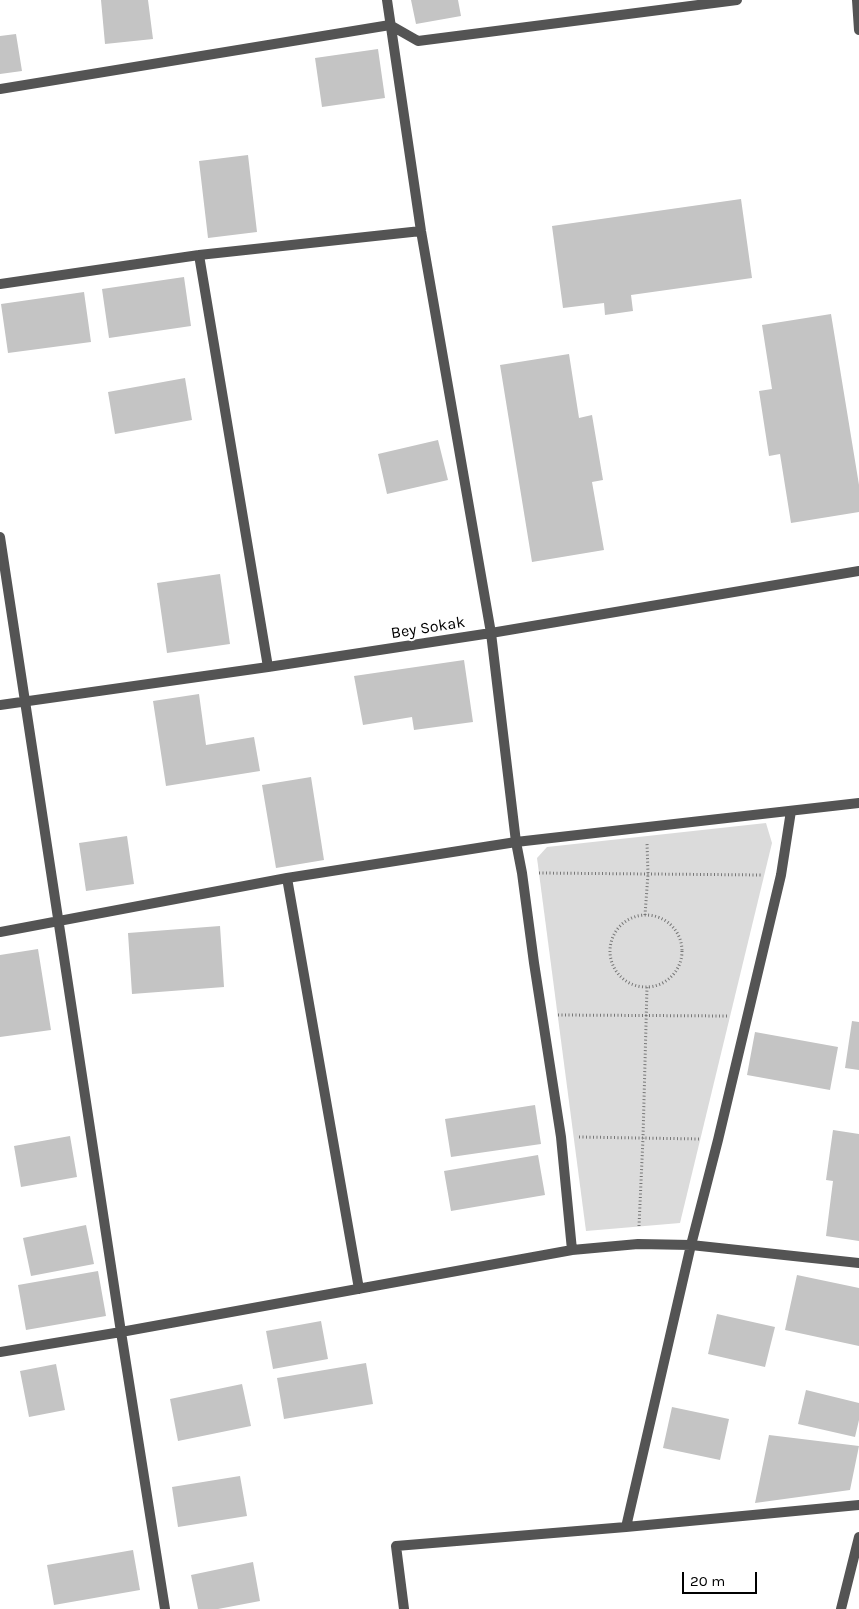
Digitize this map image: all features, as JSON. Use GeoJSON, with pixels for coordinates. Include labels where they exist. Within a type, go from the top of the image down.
{"type":"FeatureCollection","features":[{"type":"Feature","properties":{"kind":"street"},"geometry":{"type":"LineString","coordinates":[[387,0],[422,231],[491,633],[516,842],[561,1137],[572,1250]]}},
{"type":"Feature","properties":{"kind":"street"},"geometry":{"type":"LineString","coordinates":[[0,89],[390,25],[418,41],[737,0]]}},
{"type":"Feature","properties":{"kind":"street"},"geometry":{"type":"LineString","coordinates":[[857,0],[859,30]]}},
{"type":"Feature","properties":{"kind":"street"},"geometry":{"type":"LineString","coordinates":[[0,284],[199,255],[422,231]]}},
{"type":"Feature","properties":{"kind":"street"},"geometry":{"type":"LineString","coordinates":[[199,255],[268,667]]}},
{"type":"Feature","properties":{"kind":"street"},"geometry":{"type":"LineString","coordinates":[[0,537],[165,1609]]}},
{"type":"Feature","properties":{"kind":"street","name":"Bey Sokak"},"geometry":{"type":"LineString","coordinates":[[0,705],[491,633],[859,571]]}},
{"type":"Feature","properties":{"kind":"street"},"geometry":{"type":"LineString","coordinates":[[0,932],[287,878],[516,842],[859,803]]}},
{"type":"Feature","properties":{"kind":"street"},"geometry":{"type":"LineString","coordinates":[[626,1527],[691,1245],[781,875],[791,811]]}},
{"type":"Feature","properties":{"kind":"street"},"geometry":{"type":"LineString","coordinates":[[287,878],[359,1289]]}},
{"type":"Feature","properties":{"kind":"street"},"geometry":{"type":"LineString","coordinates":[[0,1352],[121,1332],[572,1250],[638,1244],[691,1245],[859,1263]]}},
{"type":"Feature","properties":{"kind":"street"},"geometry":{"type":"LineString","coordinates":[[404,1609],[396,1546],[859,1505]]}},
{"type":"Feature","properties":{"kind":"street"},"geometry":{"type":"LineString","coordinates":[[841,1609],[859,1537]]}},
{"type":"Feature","properties":{"kind":"path"},"geometry":{"type":"LineString","coordinates":[[645,915],[648,874],[647,826]]}},
{"type":"Feature","properties":{"kind":"path"},"geometry":{"type":"LineString","coordinates":[[522,873],[781,875]]}},
{"type":"Feature","properties":{"kind":"path"},"geometry":{"type":"LineString","coordinates":[[645,915],[658,917],[668,923],[677,932],[682,944],[682,956],[678,968],[660,984],[647,987],[636,986],[626,981],[612,963],[610,952],[611,940],[616,930],[624,922],[634,917],[645,915]]}},
{"type":"Feature","properties":{"kind":"path"},"geometry":{"type":"LineString","coordinates":[[638,1244],[647,987]]}},
{"type":"Feature","properties":{"kind":"path"},"geometry":{"type":"LineString","coordinates":[[542,1015],[747,1016]]}},
{"type":"Feature","properties":{"kind":"path"},"geometry":{"type":"LineString","coordinates":[[561,1137],[718,1140]]}},
{"type":"Feature","properties":{"kind":"shaded area"},"geometry":{"type":"Polygon","coordinates":[[[766,823],[772,843],[680,1223],[586,1231],[537,858],[547,847],[766,823]]]}},
{"type":"Feature","properties":{"kind":"building"},"geometry":{"type":"Polygon","coordinates":[[[101,0],[148,0],[153,39],[105,44],[101,0]]]}},
{"type":"Feature","properties":{"kind":"building"},"geometry":{"type":"Polygon","coordinates":[[[411,0],[458,0],[461,16],[416,24],[411,0]]]}},
{"type":"Feature","properties":{"kind":"building"},"geometry":{"type":"Polygon","coordinates":[[[16,34],[22,71],[0,74],[0,36],[16,34]]]}},
{"type":"Feature","properties":{"kind":"building"},"geometry":{"type":"Polygon","coordinates":[[[378,49],[385,98],[322,107],[315,58],[378,49]]]}},
{"type":"Feature","properties":{"kind":"building"},"geometry":{"type":"Polygon","coordinates":[[[248,155],[257,232],[208,238],[199,161],[248,155]]]}},
{"type":"Feature","properties":{"kind":"building"},"geometry":{"type":"Polygon","coordinates":[[[741,199],[752,278],[631,295],[633,311],[605,315],[604,303],[563,308],[552,226],[741,199]]]}},
{"type":"Feature","properties":{"kind":"building"},"geometry":{"type":"Polygon","coordinates":[[[184,277],[191,326],[109,338],[102,289],[184,277]]]}},
{"type":"Feature","properties":{"kind":"building"},"geometry":{"type":"Polygon","coordinates":[[[84,292],[91,342],[8,353],[1,304],[84,292]]]}},
{"type":"Feature","properties":{"kind":"building"},"geometry":{"type":"Polygon","coordinates":[[[831,314],[859,485],[859,512],[791,523],[780,454],[769,456],[759,391],[772,389],[762,325],[831,314]]]}},
{"type":"Feature","properties":{"kind":"building"},"geometry":{"type":"Polygon","coordinates":[[[569,354],[579,418],[592,415],[603,480],[592,482],[604,550],[532,562],[500,365],[569,354]]]}},
{"type":"Feature","properties":{"kind":"building"},"geometry":{"type":"Polygon","coordinates":[[[185,378],[192,420],[115,434],[108,392],[185,378]]]}},
{"type":"Feature","properties":{"kind":"building"},"geometry":{"type":"Polygon","coordinates":[[[438,440],[448,480],[387,494],[378,454],[438,440]]]}},
{"type":"Feature","properties":{"kind":"building"},"geometry":{"type":"Polygon","coordinates":[[[220,574],[230,644],[167,653],[157,583],[220,574]]]}},
{"type":"Feature","properties":{"kind":"building"},"geometry":{"type":"Polygon","coordinates":[[[464,660],[473,722],[414,730],[412,717],[363,725],[354,676],[464,660]]]}},
{"type":"Feature","properties":{"kind":"building"},"geometry":{"type":"Polygon","coordinates":[[[199,694],[206,745],[254,737],[260,771],[166,786],[153,701],[199,694]]]}},
{"type":"Feature","properties":{"kind":"building"},"geometry":{"type":"Polygon","coordinates":[[[311,777],[324,860],[276,868],[262,785],[311,777]]]}},
{"type":"Feature","properties":{"kind":"building"},"geometry":{"type":"Polygon","coordinates":[[[127,836],[134,884],[86,891],[79,843],[127,836]]]}},
{"type":"Feature","properties":{"kind":"building"},"geometry":{"type":"Polygon","coordinates":[[[220,926],[224,987],[132,994],[128,933],[220,926]]]}},
{"type":"Feature","properties":{"kind":"building"},"geometry":{"type":"Polygon","coordinates":[[[38,949],[51,1030],[0,1037],[0,955],[38,949]]]}},
{"type":"Feature","properties":{"kind":"building"},"geometry":{"type":"Polygon","coordinates":[[[852,1021],[859,1022],[859,1070],[845,1068],[852,1021]]]}},
{"type":"Feature","properties":{"kind":"building"},"geometry":{"type":"Polygon","coordinates":[[[755,1032],[838,1047],[830,1090],[747,1075],[755,1032]]]}},
{"type":"Feature","properties":{"kind":"building"},"geometry":{"type":"Polygon","coordinates":[[[535,1105],[541,1144],[451,1157],[445,1119],[535,1105]]]}},
{"type":"Feature","properties":{"kind":"building"},"geometry":{"type":"Polygon","coordinates":[[[833,1130],[859,1134],[859,1241],[826,1236],[833,1181],[826,1180],[833,1130]]]}},
{"type":"Feature","properties":{"kind":"building"},"geometry":{"type":"Polygon","coordinates":[[[70,1136],[77,1177],[21,1187],[14,1146],[70,1136]]]}},
{"type":"Feature","properties":{"kind":"building"},"geometry":{"type":"Polygon","coordinates":[[[538,1155],[545,1195],[451,1211],[444,1171],[538,1155]]]}},
{"type":"Feature","properties":{"kind":"building"},"geometry":{"type":"Polygon","coordinates":[[[86,1225],[94,1264],[31,1276],[23,1238],[86,1225]]]}},
{"type":"Feature","properties":{"kind":"building"},"geometry":{"type":"Polygon","coordinates":[[[98,1271],[106,1316],[26,1330],[18,1285],[98,1271]]]}},
{"type":"Feature","properties":{"kind":"building"},"geometry":{"type":"Polygon","coordinates":[[[797,1275],[859,1288],[859,1346],[785,1330],[797,1275]]]}},
{"type":"Feature","properties":{"kind":"building"},"geometry":{"type":"Polygon","coordinates":[[[717,1314],[775,1327],[765,1367],[708,1354],[717,1314]]]}},
{"type":"Feature","properties":{"kind":"building"},"geometry":{"type":"Polygon","coordinates":[[[321,1321],[328,1359],[273,1369],[266,1331],[321,1321]]]}},
{"type":"Feature","properties":{"kind":"building"},"geometry":{"type":"Polygon","coordinates":[[[366,1363],[373,1404],[284,1419],[277,1378],[366,1363]]]}},
{"type":"Feature","properties":{"kind":"building"},"geometry":{"type":"Polygon","coordinates":[[[56,1364],[65,1410],[29,1417],[20,1371],[56,1364]]]}},
{"type":"Feature","properties":{"kind":"building"},"geometry":{"type":"Polygon","coordinates":[[[242,1384],[251,1426],[178,1441],[170,1399],[242,1384]]]}},
{"type":"Feature","properties":{"kind":"building"},"geometry":{"type":"Polygon","coordinates":[[[806,1390],[859,1403],[859,1420],[855,1437],[798,1424],[806,1390]]]}},
{"type":"Feature","properties":{"kind":"building"},"geometry":{"type":"Polygon","coordinates":[[[672,1407],[729,1419],[720,1460],[663,1448],[672,1407]]]}},
{"type":"Feature","properties":{"kind":"building"},"geometry":{"type":"Polygon","coordinates":[[[769,1435],[859,1446],[850,1490],[755,1503],[769,1435]]]}},
{"type":"Feature","properties":{"kind":"building"},"geometry":{"type":"Polygon","coordinates":[[[240,1476],[247,1516],[178,1527],[172,1487],[240,1476]]]}},
{"type":"Feature","properties":{"kind":"building"},"geometry":{"type":"Polygon","coordinates":[[[133,1550],[140,1590],[54,1605],[47,1565],[133,1550]]]}},
{"type":"Feature","properties":{"kind":"building"},"geometry":{"type":"Polygon","coordinates":[[[253,1562],[260,1601],[218,1609],[198,1609],[191,1575],[253,1562]]]}}]}
